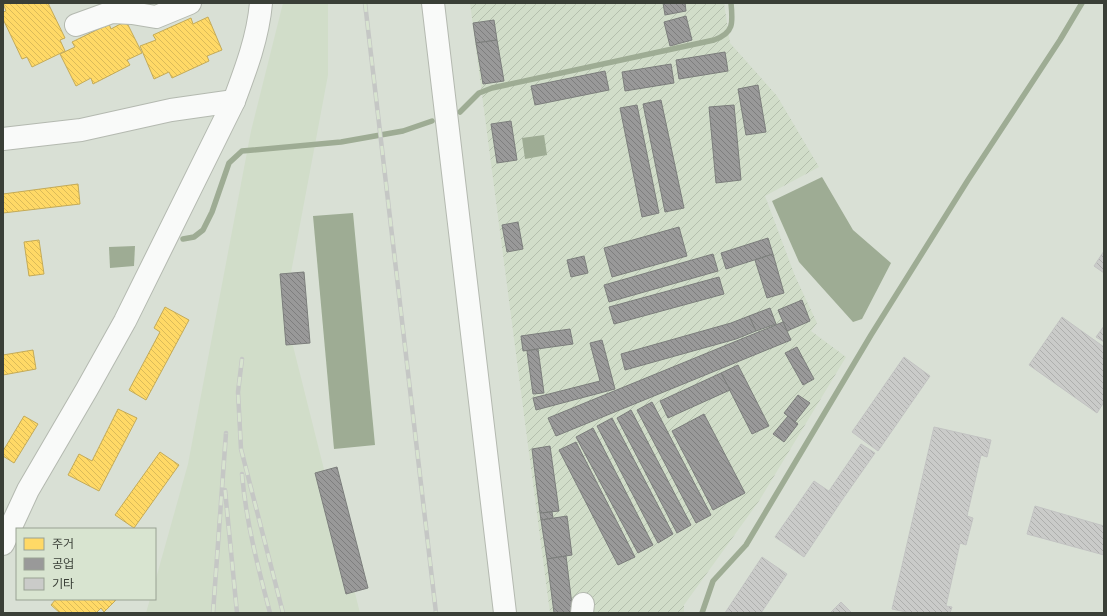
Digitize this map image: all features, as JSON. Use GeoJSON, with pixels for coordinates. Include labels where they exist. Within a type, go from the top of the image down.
{"type":"FeatureCollection","features":[{"type":"Feature","properties":{"kind":"street"},"geometry":{"type":"LineString","coordinates":[[76,25],[112,12],[132,13],[156,17],[190,3]]}},
{"type":"Feature","properties":{"kind":"street"},"geometry":{"type":"LineString","coordinates":[[3,543],[28,490],[125,320],[234,101],[247,67],[260,19],[261,3]]}},
{"type":"Feature","properties":{"kind":"street"},"geometry":{"type":"LineString","coordinates":[[432,3],[505,613]]}},
{"type":"Feature","properties":{"kind":"street"},"geometry":{"type":"LineString","coordinates":[[3,139],[81,130],[171,110],[234,101]]}},
{"type":"Feature","properties":{"kind":"shaded area"},"geometry":{"type":"Polygon","coordinates":[[[283,3],[328,3],[328,75],[284,310],[360,613],[146,613],[150,600],[156,600],[156,578],[188,464],[251,131],[283,3]]]}},
{"type":"Feature","properties":{"kind":"shaded area"},"geometry":{"type":"Polygon","coordinates":[[[470,3],[724,3],[730,43],[777,96],[819,167],[765,196],[795,276],[817,323],[811,331],[846,357],[759,501],[684,605],[684,613],[550,613],[470,3]]]}},
{"type":"Feature","properties":{"kind":"shaded area"},"geometry":{"type":"Polygon","coordinates":[[[544,135],[547,155],[525,159],[522,138],[544,135]]]}},
{"type":"Feature","properties":{"kind":"shaded area"},"geometry":{"type":"Polygon","coordinates":[[[822,177],[853,230],[891,263],[862,319],[853,322],[799,262],[772,201],[822,177]]]}},
{"type":"Feature","properties":{"kind":"shaded area"},"geometry":{"type":"Polygon","coordinates":[[[353,213],[375,445],[334,449],[313,216],[353,213]]]}},
{"type":"Feature","properties":{"kind":"shaded area"},"geometry":{"type":"Polygon","coordinates":[[[135,246],[134,266],[110,268],[109,247],[135,246]]]}},
{"type":"Feature","properties":{"kind":"building: 주거"},"geometry":{"type":"Polygon","coordinates":[[[3,3],[48,3],[65,38],[60,40],[65,51],[32,67],[27,57],[22,59],[3,19],[3,12],[6,11],[3,3]]]}},
{"type":"Feature","properties":{"kind":"building: 주거"},"geometry":{"type":"Polygon","coordinates":[[[208,17],[222,50],[207,56],[209,61],[172,78],[169,72],[154,79],[140,46],[156,40],[153,35],[191,18],[193,24],[208,17]]]}},
{"type":"Feature","properties":{"kind":"building: 주거"},"geometry":{"type":"Polygon","coordinates":[[[126,21],[142,53],[127,60],[130,65],[93,84],[91,78],[76,86],[60,54],[75,47],[72,42],[109,24],[111,29],[126,21]]]}},
{"type":"Feature","properties":{"kind":"building: 주거"},"geometry":{"type":"Polygon","coordinates":[[[78,184],[80,204],[3,213],[3,194],[78,184]]]}},
{"type":"Feature","properties":{"kind":"building: 주거"},"geometry":{"type":"Polygon","coordinates":[[[39,240],[44,274],[29,276],[24,242],[39,240]]]}},
{"type":"Feature","properties":{"kind":"building: 주거"},"geometry":{"type":"Polygon","coordinates":[[[165,307],[189,320],[146,400],[129,390],[160,332],[154,328],[165,307]]]}},
{"type":"Feature","properties":{"kind":"building: 주거"},"geometry":{"type":"Polygon","coordinates":[[[33,350],[36,369],[3,375],[3,355],[33,350]]]}},
{"type":"Feature","properties":{"kind":"building: 주거"},"geometry":{"type":"Polygon","coordinates":[[[118,409],[137,418],[99,491],[68,475],[79,454],[92,461],[118,409]]]}},
{"type":"Feature","properties":{"kind":"building: 주거"},"geometry":{"type":"Polygon","coordinates":[[[24,416],[38,424],[14,463],[3,456],[3,451],[24,416]]]}},
{"type":"Feature","properties":{"kind":"building: 주거"},"geometry":{"type":"Polygon","coordinates":[[[160,452],[179,465],[134,528],[115,515],[160,452]]]}},
{"type":"Feature","properties":{"kind":"building: 주거"},"geometry":{"type":"Polygon","coordinates":[[[55,600],[116,600],[104,612],[101,608],[96,613],[60,613],[51,605],[55,600]]]}},
{"type":"Feature","properties":{"kind":"building: 공업"},"geometry":{"type":"Polygon","coordinates":[[[663,3],[685,3],[686,11],[665,15],[663,3]]]}},
{"type":"Feature","properties":{"kind":"building: 공업"},"geometry":{"type":"Polygon","coordinates":[[[686,16],[692,40],[670,46],[664,22],[686,16]]]}},
{"type":"Feature","properties":{"kind":"building: 공업"},"geometry":{"type":"Polygon","coordinates":[[[494,20],[497,40],[476,43],[473,23],[494,20]]]}},
{"type":"Feature","properties":{"kind":"building: 공업"},"geometry":{"type":"Polygon","coordinates":[[[497,40],[504,81],[483,84],[476,43],[497,40]]]}},
{"type":"Feature","properties":{"kind":"building: 공업"},"geometry":{"type":"Polygon","coordinates":[[[725,52],[728,71],[679,79],[676,60],[725,52]]]}},
{"type":"Feature","properties":{"kind":"building: 공업"},"geometry":{"type":"Polygon","coordinates":[[[671,64],[674,83],[625,91],[622,72],[671,64]]]}},
{"type":"Feature","properties":{"kind":"building: 공업"},"geometry":{"type":"Polygon","coordinates":[[[605,71],[609,90],[535,105],[531,86],[605,71]]]}},
{"type":"Feature","properties":{"kind":"building: 공업"},"geometry":{"type":"Polygon","coordinates":[[[758,85],[766,132],[746,135],[738,89],[758,85]]]}},
{"type":"Feature","properties":{"kind":"building: 공업"},"geometry":{"type":"Polygon","coordinates":[[[661,100],[684,208],[665,212],[643,104],[661,100]]]}},
{"type":"Feature","properties":{"kind":"building: 공업"},"geometry":{"type":"Polygon","coordinates":[[[637,105],[659,213],[642,217],[620,108],[637,105]]]}},
{"type":"Feature","properties":{"kind":"building: 공업"},"geometry":{"type":"Polygon","coordinates":[[[734,105],[741,180],[716,183],[709,107],[734,105]]]}},
{"type":"Feature","properties":{"kind":"building: 공업"},"geometry":{"type":"Polygon","coordinates":[[[511,121],[517,160],[497,163],[491,124],[511,121]]]}},
{"type":"Feature","properties":{"kind":"building: 공업"},"geometry":{"type":"Polygon","coordinates":[[[518,222],[523,249],[507,252],[502,225],[518,222]]]}},
{"type":"Feature","properties":{"kind":"building: 공업"},"geometry":{"type":"Polygon","coordinates":[[[679,227],[687,256],[612,277],[604,248],[679,227]]]}},
{"type":"Feature","properties":{"kind":"building: 공업"},"geometry":{"type":"Polygon","coordinates":[[[768,238],[773,254],[726,269],[721,253],[768,238]]]}},
{"type":"Feature","properties":{"kind":"building: 공업"},"geometry":{"type":"Polygon","coordinates":[[[713,254],[718,271],[609,302],[604,285],[713,254]]]}},
{"type":"Feature","properties":{"kind":"building: 공업"},"geometry":{"type":"Polygon","coordinates":[[[773,254],[784,293],[767,298],[755,260],[773,254]]]}},
{"type":"Feature","properties":{"kind":"building: 공업"},"geometry":{"type":"Polygon","coordinates":[[[584,256],[588,273],[571,277],[567,260],[584,256]]]}},
{"type":"Feature","properties":{"kind":"building: 공업"},"geometry":{"type":"Polygon","coordinates":[[[304,272],[310,343],[286,345],[280,274],[304,272]]]}},
{"type":"Feature","properties":{"kind":"building: 공업"},"geometry":{"type":"Polygon","coordinates":[[[719,277],[724,294],[614,324],[609,307],[719,277]]]}},
{"type":"Feature","properties":{"kind":"building: 공업"},"geometry":{"type":"Polygon","coordinates":[[[802,300],[810,321],[787,331],[778,310],[802,300]]]}},
{"type":"Feature","properties":{"kind":"building: 공업"},"geometry":{"type":"Polygon","coordinates":[[[770,308],[776,324],[756,331],[749,316],[770,308]]]}},
{"type":"Feature","properties":{"kind":"building: 공업"},"geometry":{"type":"Polygon","coordinates":[[[749,316],[756,331],[736,339],[625,370],[621,354],[731,323],[749,316]]]}},
{"type":"Feature","properties":{"kind":"building: 공업"},"geometry":{"type":"Polygon","coordinates":[[[783,322],[791,340],[556,436],[548,418],[783,322]]]}},
{"type":"Feature","properties":{"kind":"building: 공업"},"geometry":{"type":"Polygon","coordinates":[[[570,329],[573,344],[523,351],[521,336],[570,329]]]}},
{"type":"Feature","properties":{"kind":"building: 공업"},"geometry":{"type":"Polygon","coordinates":[[[602,340],[615,389],[536,410],[533,398],[600,381],[590,343],[602,340]]]}},
{"type":"Feature","properties":{"kind":"building: 공업"},"geometry":{"type":"Polygon","coordinates":[[[797,347],[814,379],[803,385],[785,353],[797,347]]]}},
{"type":"Feature","properties":{"kind":"building: 공업"},"geometry":{"type":"Polygon","coordinates":[[[538,349],[544,393],[533,394],[527,351],[538,349]]]}},
{"type":"Feature","properties":{"kind":"building: 공업"},"geometry":{"type":"Polygon","coordinates":[[[738,365],[769,426],[752,434],[721,373],[738,365]]]}},
{"type":"Feature","properties":{"kind":"building: 공업"},"geometry":{"type":"Polygon","coordinates":[[[721,373],[730,390],[668,418],[660,401],[721,373]]]}},
{"type":"Feature","properties":{"kind":"building: 공업"},"geometry":{"type":"Polygon","coordinates":[[[798,395],[810,403],[795,422],[784,413],[798,395]]]}},
{"type":"Feature","properties":{"kind":"building: 공업"},"geometry":{"type":"Polygon","coordinates":[[[652,402],[711,515],[696,523],[637,410],[652,402]]]}},
{"type":"Feature","properties":{"kind":"building: 공업"},"geometry":{"type":"Polygon","coordinates":[[[631,410],[691,525],[677,533],[617,418],[631,410]]]}},
{"type":"Feature","properties":{"kind":"building: 공업"},"geometry":{"type":"Polygon","coordinates":[[[704,414],[745,493],[713,510],[672,431],[704,414]]]}},
{"type":"Feature","properties":{"kind":"building: 공업"},"geometry":{"type":"Polygon","coordinates":[[[788,416],[798,424],[784,442],[773,434],[788,416]]]}},
{"type":"Feature","properties":{"kind":"building: 공업"},"geometry":{"type":"Polygon","coordinates":[[[612,418],[673,534],[658,543],[597,426],[612,418]]]}},
{"type":"Feature","properties":{"kind":"building: 공업"},"geometry":{"type":"Polygon","coordinates":[[[593,428],[653,545],[638,553],[576,437],[593,428]]]}},
{"type":"Feature","properties":{"kind":"building: 공업"},"geometry":{"type":"Polygon","coordinates":[[[576,442],[635,557],[618,565],[559,450],[576,442]]]}},
{"type":"Feature","properties":{"kind":"building: 공업"},"geometry":{"type":"Polygon","coordinates":[[[550,446],[559,511],[540,513],[532,449],[550,446]]]}},
{"type":"Feature","properties":{"kind":"building: 공업"},"geometry":{"type":"Polygon","coordinates":[[[337,467],[368,588],[346,594],[315,473],[337,467]]]}},
{"type":"Feature","properties":{"kind":"building: 공업"},"geometry":{"type":"Polygon","coordinates":[[[552,512],[553,518],[541,520],[540,513],[552,512]]]}},
{"type":"Feature","properties":{"kind":"building: 공업"},"geometry":{"type":"Polygon","coordinates":[[[567,516],[572,555],[547,559],[541,520],[567,516]]]}},
{"type":"Feature","properties":{"kind":"building: 공업"},"geometry":{"type":"Polygon","coordinates":[[[566,556],[573,613],[554,613],[547,559],[566,556]]]}},
{"type":"Feature","properties":{"kind":"building: 기타"},"geometry":{"type":"Polygon","coordinates":[[[1104,251],[1104,273],[1094,266],[1104,251]]]}},
{"type":"Feature","properties":{"kind":"building: 기타"},"geometry":{"type":"Polygon","coordinates":[[[1062,317],[1104,347],[1104,402],[1097,413],[1029,365],[1062,317]]]}},
{"type":"Feature","properties":{"kind":"building: 기타"},"geometry":{"type":"Polygon","coordinates":[[[1104,326],[1104,342],[1096,337],[1104,326]]]}},
{"type":"Feature","properties":{"kind":"building: 기타"},"geometry":{"type":"Polygon","coordinates":[[[904,357],[930,376],[878,451],[852,432],[904,357]]]}},
{"type":"Feature","properties":{"kind":"building: 기타"},"geometry":{"type":"Polygon","coordinates":[[[934,427],[991,440],[987,457],[981,455],[967,516],[973,518],[966,545],[960,543],[946,606],[952,607],[950,613],[911,613],[892,609],[934,427]]]}},
{"type":"Feature","properties":{"kind":"building: 기타"},"geometry":{"type":"Polygon","coordinates":[[[861,444],[875,453],[842,500],[829,491],[861,444]]]}},
{"type":"Feature","properties":{"kind":"building: 기타"},"geometry":{"type":"Polygon","coordinates":[[[814,481],[842,500],[804,557],[775,537],[814,481]]]}},
{"type":"Feature","properties":{"kind":"building: 기타"},"geometry":{"type":"Polygon","coordinates":[[[1035,506],[1104,526],[1104,555],[1027,534],[1035,506]]]}},
{"type":"Feature","properties":{"kind":"building: 기타"},"geometry":{"type":"Polygon","coordinates":[[[762,557],[787,574],[761,613],[725,613],[762,557]]]}},
{"type":"Feature","properties":{"kind":"building: 기타"},"geometry":{"type":"Polygon","coordinates":[[[841,602],[852,613],[830,613],[841,602]]]}},
{"type":"Feature","properties":{"kind":"waterway"},"geometry":{"type":"LineString","coordinates":[[460,112],[479,93],[492,88],[714,40],[725,34],[731,26],[731,3]]}},
{"type":"Feature","properties":{"kind":"waterway"},"geometry":{"type":"LineString","coordinates":[[702,613],[713,581],[746,545],[871,335],[968,180],[1060,40],[1082,3]]}},
{"type":"Feature","properties":{"kind":"waterway"},"geometry":{"type":"LineString","coordinates":[[183,239],[194,237],[203,230],[212,212],[229,163],[242,151],[341,142],[403,131],[432,121]]}},
{"type":"Feature","properties":{"kind":"railway"},"geometry":{"type":"LineString","coordinates":[[365,3],[436,613]]}},
{"type":"Feature","properties":{"kind":"railway"},"geometry":{"type":"LineString","coordinates":[[242,359],[238,392],[241,449],[283,613]]}},
{"type":"Feature","properties":{"kind":"railway"},"geometry":{"type":"LineString","coordinates":[[213,613],[226,433]]}},
{"type":"Feature","properties":{"kind":"railway"},"geometry":{"type":"LineString","coordinates":[[242,474],[249,527],[270,613]]}},
{"type":"Feature","properties":{"kind":"railway"},"geometry":{"type":"LineString","coordinates":[[225,490],[237,613]]}}]}
